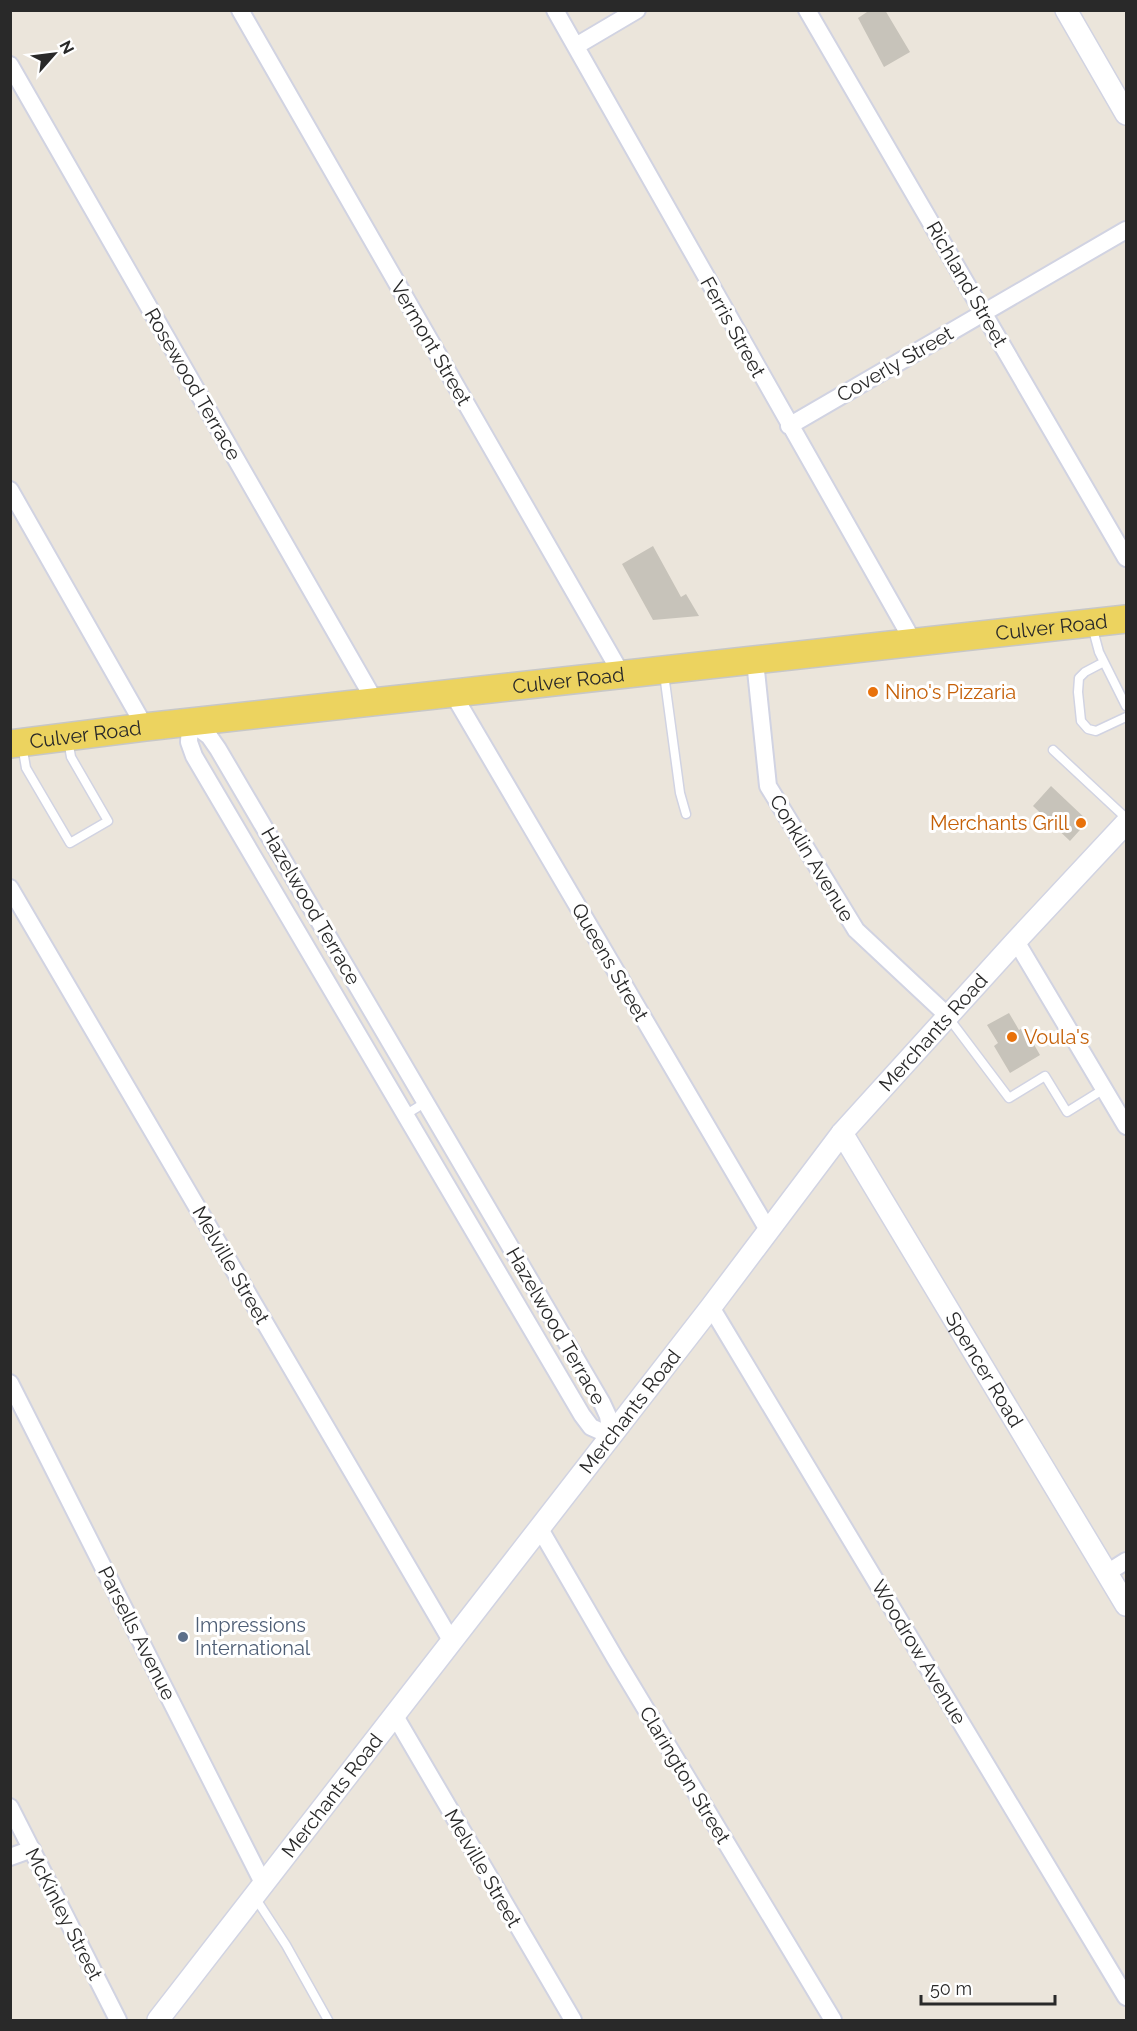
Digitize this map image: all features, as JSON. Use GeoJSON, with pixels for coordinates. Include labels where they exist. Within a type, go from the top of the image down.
{"type":"FeatureCollection","features":[{"type":"Feature","properties":{"kind":"main road","name":"Culver Road"},"geometry":{"type":"LineString","coordinates":[[16,743],[1126,619]]}},
{"type":"Feature","properties":{"kind":"street","name":"Vermont Street"},"geometry":{"type":"LineString","coordinates":[[240,10],[622,675]]}},
{"type":"Feature","properties":{"kind":"street","name":"Ferris Street"},"geometry":{"type":"LineString","coordinates":[[555,10],[914,643]]}},
{"type":"Feature","properties":{"kind":"street"},"geometry":{"type":"LineString","coordinates":[[576,46],[637,10]]}},
{"type":"Feature","properties":{"kind":"street","name":"Richland Street"},"geometry":{"type":"LineString","coordinates":[[807,10],[1126,558]]}},
{"type":"Feature","properties":{"kind":"street"},"geometry":{"type":"LineString","coordinates":[[1066,10],[1126,114]]}},
{"type":"Feature","properties":{"kind":"street","name":"Rosewood Terrace"},"geometry":{"type":"LineString","coordinates":[[10,65],[376,703]]}},
{"type":"Feature","properties":{"kind":"street","name":"Coverly Street"},"geometry":{"type":"LineString","coordinates":[[789,426],[1126,230]]}},
{"type":"Feature","properties":{"kind":"street"},"geometry":{"type":"LineString","coordinates":[[10,489],[145,727]]}},
{"type":"Feature","properties":{"kind":"street","name":"Conklin Avenue"},"geometry":{"type":"LineString","coordinates":[[755,661],[768,786],[856,930],[948,1016]]}},
{"type":"Feature","properties":{"kind":"street","name":"Queens Street"},"geometry":{"type":"LineString","coordinates":[[453,694],[768,1230]]}},
{"type":"Feature","properties":{"kind":"street","name":"Hazelwood Terrace"},"geometry":{"type":"LineString","coordinates":[[190,722],[208,736],[218,748],[602,1403],[608,1416],[611,1436]]}},
{"type":"Feature","properties":{"kind":"street","name":"Hazelwood Terrace"},"geometry":{"type":"LineString","coordinates":[[190,722],[189,742],[194,756],[405,1115],[582,1415],[591,1426],[611,1436]]}},
{"type":"Feature","properties":{"kind":"street","name":"Merchants Road"},"geometry":{"type":"LineString","coordinates":[[158,2020],[540,1529],[842,1133],[1126,823]]}},
{"type":"Feature","properties":{"kind":"street","name":"Melville Street"},"geometry":{"type":"LineString","coordinates":[[10,888],[452,1642]]}},
{"type":"Feature","properties":{"kind":"street"},"geometry":{"type":"LineString","coordinates":[[1016,941],[1126,1126]]}},
{"type":"Feature","properties":{"kind":"street","name":"Spencer Road"},"geometry":{"type":"LineString","coordinates":[[842,1133],[1126,1605]]}},
{"type":"Feature","properties":{"kind":"street","name":"Woodrow Avenue"},"geometry":{"type":"LineString","coordinates":[[711,1307],[1126,1997]]}},
{"type":"Feature","properties":{"kind":"street","name":"Parsells Avenue"},"geometry":{"type":"LineString","coordinates":[[10,1383],[258,1890]]}},
{"type":"Feature","properties":{"kind":"street","name":"Clarington Street"},"geometry":{"type":"LineString","coordinates":[[540,1529],[833,2020]]}},
{"type":"Feature","properties":{"kind":"street"},"geometry":{"type":"LineString","coordinates":[[1107,1573],[1126,1561]]}},
{"type":"Feature","properties":{"kind":"street","name":"Melville Street"},"geometry":{"type":"LineString","coordinates":[[395,1716],[573,2020]]}},
{"type":"Feature","properties":{"kind":"street","name":"McKinley Street"},"geometry":{"type":"LineString","coordinates":[[10,1807],[118,2020]]}},
{"type":"Feature","properties":{"kind":"street"},"geometry":{"type":"LineString","coordinates":[[10,1857],[32,1849]]}},
{"type":"Feature","properties":{"kind":"lane"},"geometry":{"type":"LineString","coordinates":[[1091,623],[1099,652],[1126,706]]}},
{"type":"Feature","properties":{"kind":"lane"},"geometry":{"type":"LineString","coordinates":[[1104,662],[1084,672],[1079,678],[1081,721],[1088,729],[1095,731],[1126,717]]}},
{"type":"Feature","properties":{"kind":"lane"},"geometry":{"type":"LineString","coordinates":[[663,671],[680,793],[686,814]]}},
{"type":"Feature","properties":{"kind":"lane"},"geometry":{"type":"LineString","coordinates":[[16,743],[26,768],[70,843],[108,821],[71,757],[67,737]]}},
{"type":"Feature","properties":{"kind":"lane"},"geometry":{"type":"LineString","coordinates":[[1053,750],[1126,818]]}},
{"type":"Feature","properties":{"kind":"lane"},"geometry":{"type":"LineString","coordinates":[[948,1016],[1009,1098],[1045,1076],[1066,1112],[1104,1089]]}},
{"type":"Feature","properties":{"kind":"lane"},"geometry":{"type":"LineString","coordinates":[[405,1115],[426,1102]]}},
{"type":"Feature","properties":{"kind":"lane"},"geometry":{"type":"LineString","coordinates":[[258,1890],[328,2020]]}},
{"type":"Feature","properties":{"kind":"building"},"geometry":{"type":"Polygon","coordinates":[[[870,10],[885,10],[910,52],[884,67],[858,18],[870,10]]]}},
{"type":"Feature","properties":{"kind":"building"},"geometry":{"type":"Polygon","coordinates":[[[653,546],[681,597],[686,594],[699,616],[653,620],[622,564],[653,546]]]}},
{"type":"Feature","properties":{"kind":"building"},"geometry":{"type":"Polygon","coordinates":[[[1051,786],[1088,821],[1070,841],[1033,806],[1051,786]]]}},
{"type":"Feature","properties":{"kind":"building","name":"Voula's"},"geometry":{"type":"Polygon","coordinates":[[[1009,1013],[1019,1030],[1024,1027],[1040,1055],[1010,1073],[994,1046],[998,1043],[987,1025],[1009,1013]]]}},
{"type":"Feature","properties":{"kind":"place","name":"Nino's Pizzaria"},"geometry":{"type":"Point","coordinates":[873,692]}},
{"type":"Feature","properties":{"kind":"place","name":"Merchants Grill"},"geometry":{"type":"Point","coordinates":[1081,823]}},
{"type":"Feature","properties":{"kind":"place","name":"Voula's"},"geometry":{"type":"Point","coordinates":[1012,1037]}},
{"type":"Feature","properties":{"kind":"place","name":"Impressions International"},"geometry":{"type":"Point","coordinates":[183,1637]}}]}
